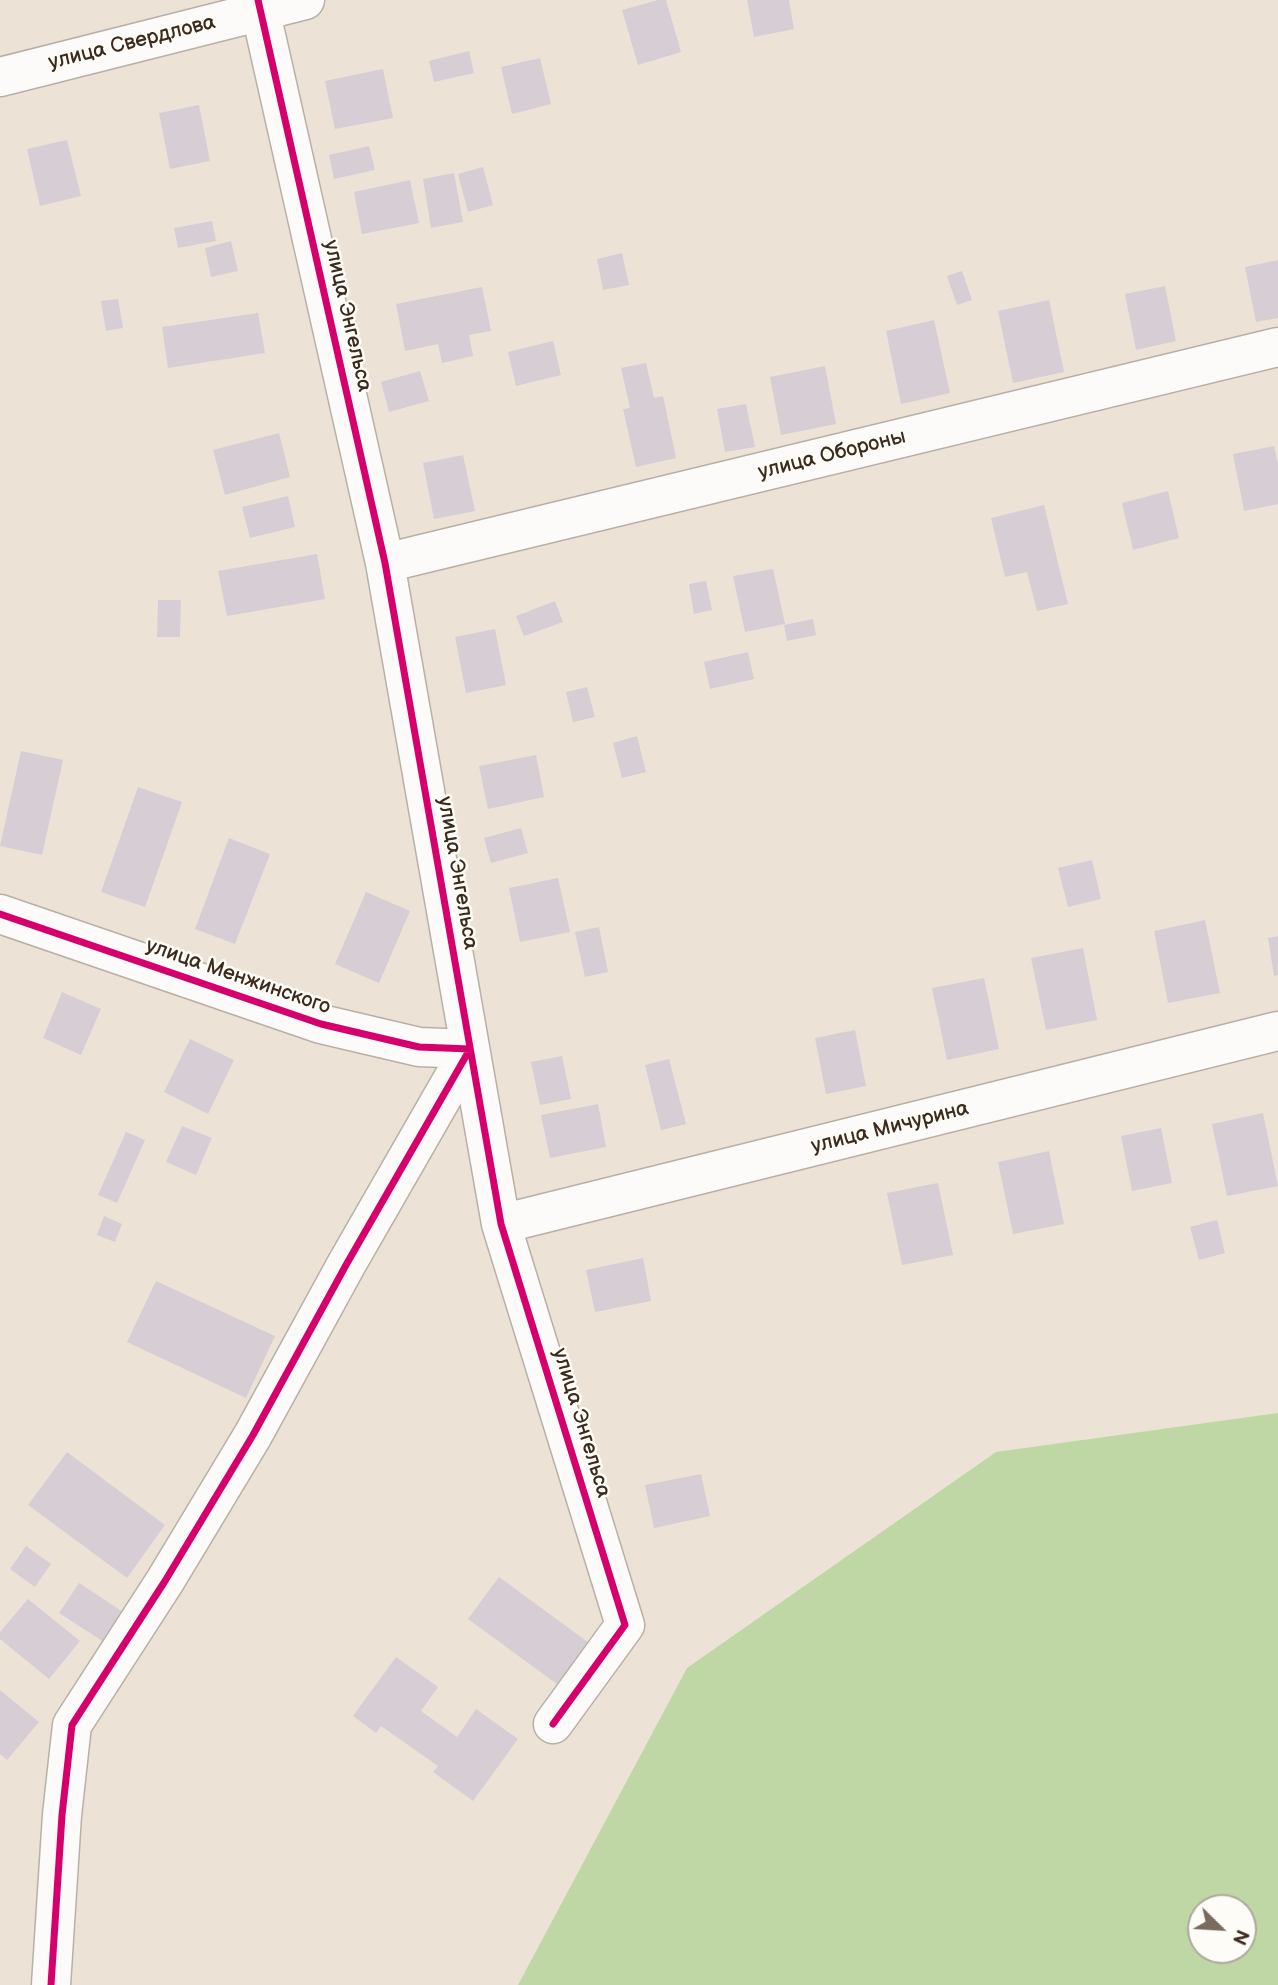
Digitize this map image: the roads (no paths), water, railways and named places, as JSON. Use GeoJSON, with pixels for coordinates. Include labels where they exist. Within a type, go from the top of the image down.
{"type":"FeatureCollection","features":[{"type":"Feature","properties":{"kind":"street","name":"улица Свердлова"},"geometry":{"type":"LineString","coordinates":[[0,77],[259,5],[305,0]]}},
{"type":"Feature","properties":{"kind":"street","name":"улица Энгельса"},"geometry":{"type":"LineString","coordinates":[[259,5],[385,563],[501,1224],[625,1625],[553,1724]]}},
{"type":"Feature","properties":{"kind":"street","name":"улица Обороны"},"geometry":{"type":"LineString","coordinates":[[385,563],[1278,347]]}},
{"type":"Feature","properties":{"kind":"street","name":"улица Менжинского"},"geometry":{"type":"LineString","coordinates":[[0,914],[321,1024],[419,1047],[470,1049]]}},
{"type":"Feature","properties":{"kind":"street","name":"улица Мичурина"},"geometry":{"type":"LineString","coordinates":[[501,1224],[1278,1031]]}},
{"type":"Feature","properties":{"kind":"street"},"geometry":{"type":"LineString","coordinates":[[51,1985],[62,1815],[72,1725],[253,1436],[346,1265],[470,1049]]}}]}
